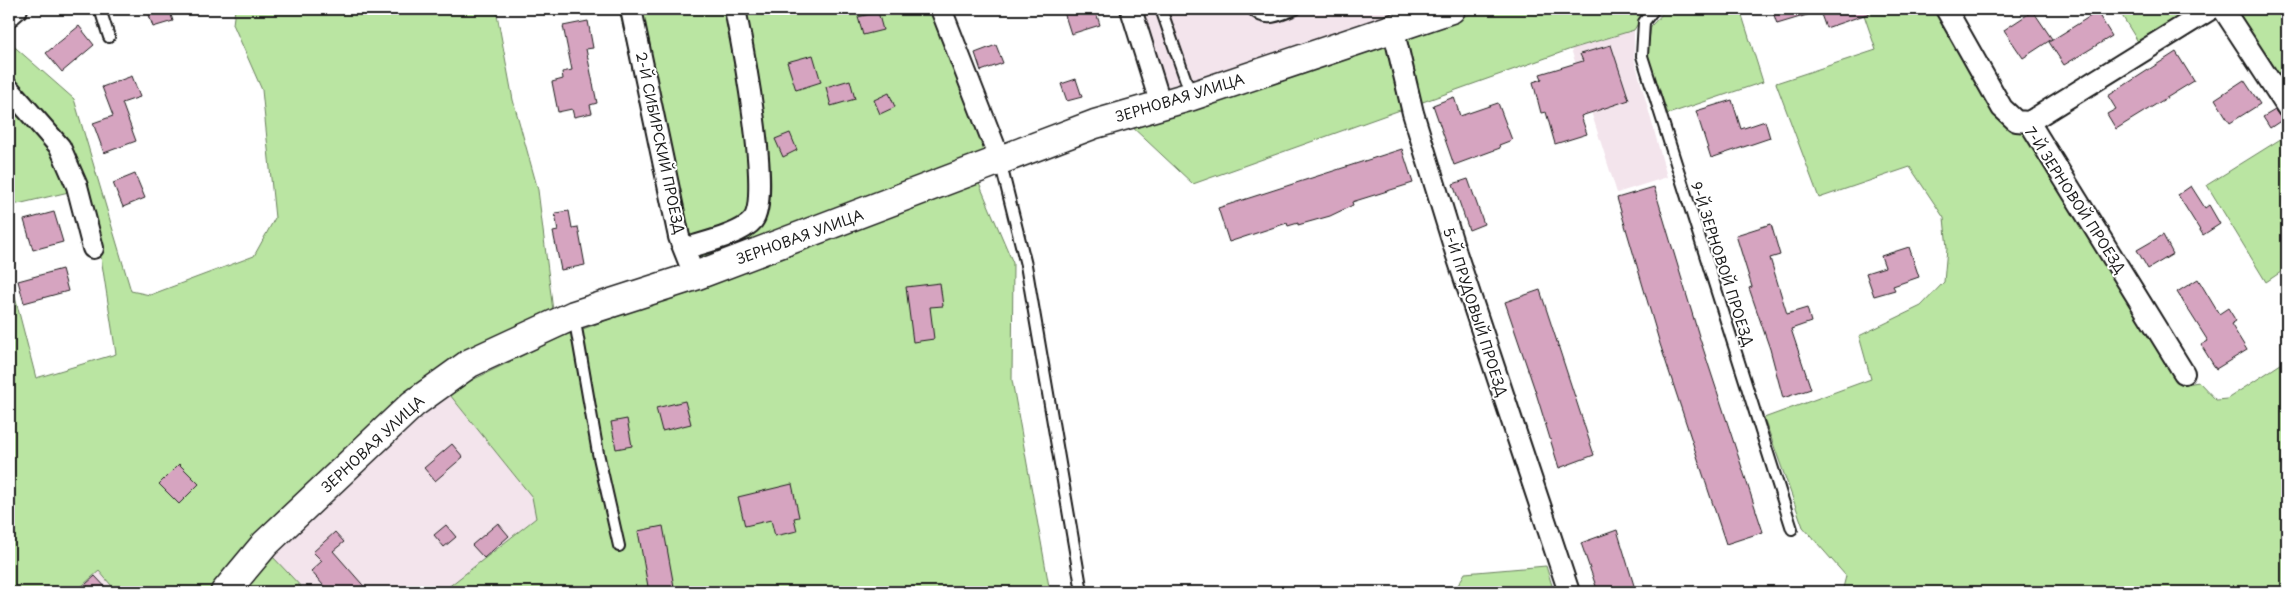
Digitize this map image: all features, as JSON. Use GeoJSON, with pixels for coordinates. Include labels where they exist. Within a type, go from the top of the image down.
{"type":"FeatureCollection","features":[{"type":"Feature","properties":{"kind":"street"},"geometry":{"type":"LineString","coordinates":[[9,16],[17,9]]}},
{"type":"Feature","properties":{"kind":"street","name":"2-Й СИБИРСКИЙ ПРОЕЗД"},"geometry":{"type":"LineString","coordinates":[[631,9],[679,237],[694,276]]}},
{"type":"Feature","properties":{"kind":"street"},"geometry":{"type":"LineString","coordinates":[[684,249],[742,229],[754,220],[759,207],[760,179],[744,54],[735,9]]}},
{"type":"Feature","properties":{"kind":"street"},"geometry":{"type":"LineString","coordinates":[[941,9],[1000,160]]}},
{"type":"Feature","properties":{"kind":"street"},"geometry":{"type":"LineString","coordinates":[[1131,9],[1161,105]]}},
{"type":"Feature","properties":{"kind":"street","name":"ЗЕРНОВАЯ УЛИЦА"},"geometry":{"type":"LineString","coordinates":[[225,592],[266,544],[413,404],[470,363],[574,315],[694,276],[1095,124],[1192,96],[1451,9]]}},
{"type":"Feature","properties":{"kind":"street","name":"7-Й ЗЕРНОВОЙ ПРОЕЗД"},"geometry":{"type":"LineString","coordinates":[[1946,9],[2002,108],[2016,120],[2029,122],[2184,373]]}},
{"type":"Feature","properties":{"kind":"street"},"geometry":{"type":"LineString","coordinates":[[2029,122],[2210,9]]}},
{"type":"Feature","properties":{"kind":"street"},"geometry":{"type":"LineString","coordinates":[[2223,9],[2287,107]]}},
{"type":"Feature","properties":{"kind":"street","name":"5-Й ПРУДОВЫЙ ПРОЕЗД"},"geometry":{"type":"LineString","coordinates":[[1393,28],[1413,113],[1464,278],[1569,592]]}},
{"type":"Feature","properties":{"kind":"street"},"geometry":{"type":"LineString","coordinates":[[9,89],[60,147],[78,186],[93,248]]}},
{"type":"Feature","properties":{"kind":"lane"},"geometry":{"type":"LineString","coordinates":[[100,9],[109,37]]}},
{"type":"Feature","properties":{"kind":"lane"},"geometry":{"type":"LineString","coordinates":[[1161,9],[1192,96]]}},
{"type":"Feature","properties":{"kind":"lane"},"geometry":{"type":"LineString","coordinates":[[1252,9],[1258,16],[1270,19],[1296,9]]}},
{"type":"Feature","properties":{"kind":"lane","name":"9-Й ЗЕРНОВОЙ ПРОЕЗД"},"geometry":{"type":"LineString","coordinates":[[1654,9],[1644,22],[1642,56],[1792,529]]}},
{"type":"Feature","properties":{"kind":"lane"},"geometry":{"type":"LineString","coordinates":[[1000,160],[1026,265],[1082,592]]}},
{"type":"Feature","properties":{"kind":"lane"},"geometry":{"type":"LineString","coordinates":[[574,315],[598,454],[619,546]]}},
{"type":"Feature","properties":{"kind":"shaded area"},"geometry":{"type":"Polygon","coordinates":[[[1137,9],[1428,9],[1165,91],[1137,9]]]}},
{"type":"Feature","properties":{"kind":"shaded area"},"geometry":{"type":"Polygon","coordinates":[[[1634,30],[1634,58],[1667,177],[1617,193],[1571,49],[1634,30]]]}},
{"type":"Feature","properties":{"kind":"shaded area"},"geometry":{"type":"Polygon","coordinates":[[[450,395],[532,497],[536,518],[442,592],[306,592],[272,556],[422,416],[450,395]]]}},
{"type":"Feature","properties":{"kind":"shaded area"},"geometry":{"type":"Polygon","coordinates":[[[99,571],[117,592],[75,592],[99,571]]]}},
{"type":"Feature","properties":{"kind":"green space"},"geometry":{"type":"Polygon","coordinates":[[[235,9],[496,9],[513,100],[538,190],[553,311],[462,353],[214,592],[117,592],[99,571],[75,592],[9,592],[9,279],[36,378],[116,354],[100,251],[73,191],[9,206],[9,42],[74,99],[131,291],[150,295],[254,256],[275,218],[262,90],[233,24],[235,9]]]}},
{"type":"Feature","properties":{"kind":"green space"},"geometry":{"type":"Polygon","coordinates":[[[619,9],[949,9],[985,146],[983,155],[704,264],[678,257],[671,239],[619,9]]]}},
{"type":"Feature","properties":{"kind":"green space"},"geometry":{"type":"Polygon","coordinates":[[[1486,9],[1539,9],[1545,15],[1563,9],[1647,9],[1634,30],[1571,49],[1193,184],[1130,125],[1486,9]]]}},
{"type":"Feature","properties":{"kind":"green space"},"geometry":{"type":"Polygon","coordinates":[[[1667,9],[1740,9],[1763,82],[1668,114],[1647,55],[1651,26],[1667,9]]]}},
{"type":"Feature","properties":{"kind":"green space"},"geometry":{"type":"Polygon","coordinates":[[[1862,9],[1940,9],[2025,128],[2176,381],[2186,384],[2199,382],[2216,400],[2227,399],[2287,360],[2287,592],[1842,592],[1846,576],[1803,527],[1764,418],[1871,379],[1859,336],[1921,306],[1944,282],[1947,248],[1944,218],[1910,167],[1819,198],[1776,83],[1876,50],[1862,9]]]}},
{"type":"Feature","properties":{"kind":"green space"},"geometry":{"type":"Polygon","coordinates":[[[2118,9],[2198,9],[2140,45],[2118,9]]]}},
{"type":"Feature","properties":{"kind":"green space"},"geometry":{"type":"Polygon","coordinates":[[[2232,9],[2287,9],[2287,95],[2232,9]]]}},
{"type":"Feature","properties":{"kind":"green space"},"geometry":{"type":"Polygon","coordinates":[[[2287,135],[2287,268],[2266,282],[2207,185],[2287,135]]]}},
{"type":"Feature","properties":{"kind":"green space"},"geometry":{"type":"Polygon","coordinates":[[[978,181],[1013,263],[1012,380],[1050,592],[442,592],[536,518],[532,497],[450,395],[462,385],[561,337],[879,221],[978,181]]]}},
{"type":"Feature","properties":{"kind":"green space"},"geometry":{"type":"Polygon","coordinates":[[[272,556],[306,592],[242,592],[272,556]]]}},
{"type":"Feature","properties":{"kind":"green space"},"geometry":{"type":"Polygon","coordinates":[[[1546,566],[1554,592],[1454,592],[1465,573],[1546,566]]]}},
{"type":"Feature","properties":{"kind":"building"},"geometry":{"type":"Polygon","coordinates":[[[147,9],[169,9],[173,21],[153,27],[147,9]]]}},
{"type":"Feature","properties":{"kind":"building"},"geometry":{"type":"Polygon","coordinates":[[[1063,9],[1095,9],[1100,25],[1071,34],[1063,9]]]}},
{"type":"Feature","properties":{"kind":"building"},"geometry":{"type":"Polygon","coordinates":[[[1772,9],[1817,9],[1817,12],[1777,24],[1772,9]]]}},
{"type":"Feature","properties":{"kind":"building"},"geometry":{"type":"Polygon","coordinates":[[[1819,9],[1876,9],[1876,11],[1826,28],[1819,9]]]}},
{"type":"Feature","properties":{"kind":"building"},"geometry":{"type":"Polygon","coordinates":[[[2033,11],[2052,39],[2023,58],[2004,30],[2033,11]]]}},
{"type":"Feature","properties":{"kind":"building"},"geometry":{"type":"Polygon","coordinates":[[[878,12],[883,30],[863,35],[858,17],[878,12]]]}},
{"type":"Feature","properties":{"kind":"building"},"geometry":{"type":"Polygon","coordinates":[[[2097,12],[2112,36],[2064,65],[2049,42],[2097,12]]]}},
{"type":"Feature","properties":{"kind":"building"},"geometry":{"type":"Polygon","coordinates":[[[588,21],[593,48],[586,49],[597,103],[590,105],[592,113],[574,117],[572,109],[558,112],[552,82],[563,79],[562,72],[572,70],[563,26],[588,21]]]}},
{"type":"Feature","properties":{"kind":"building"},"geometry":{"type":"Polygon","coordinates":[[[79,26],[94,45],[62,72],[46,53],[79,26]]]}},
{"type":"Feature","properties":{"kind":"building"},"geometry":{"type":"Polygon","coordinates":[[[996,45],[1003,63],[981,71],[975,53],[996,45]]]}},
{"type":"Feature","properties":{"kind":"building"},"geometry":{"type":"Polygon","coordinates":[[[1611,45],[1629,100],[1581,116],[1587,134],[1555,144],[1546,112],[1541,113],[1533,82],[1542,79],[1540,74],[1583,61],[1580,54],[1611,45]]]}},
{"type":"Feature","properties":{"kind":"building"},"geometry":{"type":"Polygon","coordinates":[[[2176,52],[2194,81],[2116,129],[2107,114],[2116,109],[2108,96],[2176,52]]]}},
{"type":"Feature","properties":{"kind":"building"},"geometry":{"type":"Polygon","coordinates":[[[813,55],[821,82],[796,90],[787,62],[813,55]]]}},
{"type":"Feature","properties":{"kind":"building"},"geometry":{"type":"Polygon","coordinates":[[[132,76],[140,97],[122,103],[136,141],[104,153],[93,123],[113,116],[102,87],[132,76]]]}},
{"type":"Feature","properties":{"kind":"building"},"geometry":{"type":"Polygon","coordinates":[[[1076,79],[1082,97],[1067,101],[1061,84],[1076,79]]]}},
{"type":"Feature","properties":{"kind":"building"},"geometry":{"type":"Polygon","coordinates":[[[850,80],[855,99],[831,106],[826,87],[850,80]]]}},
{"type":"Feature","properties":{"kind":"building"},"geometry":{"type":"Polygon","coordinates":[[[2244,80],[2260,104],[2230,123],[2215,99],[2244,80]]]}},
{"type":"Feature","properties":{"kind":"building"},"geometry":{"type":"Polygon","coordinates":[[[889,93],[895,107],[880,114],[874,100],[889,93]]]}},
{"type":"Feature","properties":{"kind":"building"},"geometry":{"type":"Polygon","coordinates":[[[1454,97],[1460,116],[1498,103],[1512,140],[1499,145],[1500,148],[1454,165],[1433,105],[1454,97]]]}},
{"type":"Feature","properties":{"kind":"building"},"geometry":{"type":"Polygon","coordinates":[[[1732,100],[1741,129],[1765,121],[1770,138],[1711,158],[1696,111],[1732,100]]]}},
{"type":"Feature","properties":{"kind":"building"},"geometry":{"type":"Polygon","coordinates":[[[2275,110],[2282,120],[2270,128],[2263,117],[2275,110]]]}},
{"type":"Feature","properties":{"kind":"building"},"geometry":{"type":"Polygon","coordinates":[[[790,133],[797,150],[783,157],[775,139],[790,133]]]}},
{"type":"Feature","properties":{"kind":"building"},"geometry":{"type":"Polygon","coordinates":[[[1402,149],[1413,183],[1352,202],[1353,205],[1330,216],[1298,225],[1298,223],[1288,226],[1287,223],[1229,242],[1218,208],[1402,149]]]}},
{"type":"Feature","properties":{"kind":"building"},"geometry":{"type":"Polygon","coordinates":[[[135,174],[145,198],[123,207],[113,183],[135,174]]]}},
{"type":"Feature","properties":{"kind":"building"},"geometry":{"type":"Polygon","coordinates":[[[1468,179],[1484,224],[1469,230],[1453,184],[1468,179]]]}},
{"type":"Feature","properties":{"kind":"building"},"geometry":{"type":"Polygon","coordinates":[[[2191,186],[2205,208],[2209,205],[2220,224],[2203,235],[2178,195],[2191,186]]]}},
{"type":"Feature","properties":{"kind":"building"},"geometry":{"type":"Polygon","coordinates":[[[1654,187],[1699,336],[1763,532],[1726,544],[1660,344],[1617,198],[1654,187]]]}},
{"type":"Feature","properties":{"kind":"building"},"geometry":{"type":"Polygon","coordinates":[[[569,211],[572,228],[578,227],[585,265],[561,270],[553,232],[558,231],[555,213],[569,211]]]}},
{"type":"Feature","properties":{"kind":"building"},"geometry":{"type":"Polygon","coordinates":[[[54,212],[63,242],[33,250],[24,220],[54,212]]]}},
{"type":"Feature","properties":{"kind":"building"},"geometry":{"type":"Polygon","coordinates":[[[1771,224],[1780,255],[1770,258],[1787,314],[1807,308],[1811,322],[1791,329],[1811,389],[1783,398],[1770,349],[1749,288],[1752,287],[1736,235],[1771,224]]]}},
{"type":"Feature","properties":{"kind":"building"},"geometry":{"type":"Polygon","coordinates":[[[2163,235],[2173,254],[2148,269],[2137,250],[2163,235]]]}},
{"type":"Feature","properties":{"kind":"building"},"geometry":{"type":"Polygon","coordinates":[[[1909,247],[1919,277],[1893,286],[1895,290],[1874,296],[1866,273],[1885,267],[1881,256],[1909,247]]]}},
{"type":"Feature","properties":{"kind":"building"},"geometry":{"type":"Polygon","coordinates":[[[62,269],[68,291],[24,303],[18,281],[62,269]]]}},
{"type":"Feature","properties":{"kind":"building"},"geometry":{"type":"Polygon","coordinates":[[[2198,279],[2219,314],[2228,308],[2236,321],[2231,324],[2247,350],[2216,369],[2201,345],[2208,341],[2177,292],[2198,279]]]}},
{"type":"Feature","properties":{"kind":"building"},"geometry":{"type":"Polygon","coordinates":[[[940,283],[943,306],[930,307],[934,339],[913,342],[906,287],[940,283]]]}},
{"type":"Feature","properties":{"kind":"building"},"geometry":{"type":"Polygon","coordinates":[[[1540,290],[1594,455],[1559,468],[1505,302],[1540,290]]]}},
{"type":"Feature","properties":{"kind":"building"},"geometry":{"type":"Polygon","coordinates":[[[685,401],[691,424],[662,431],[656,408],[685,401]]]}},
{"type":"Feature","properties":{"kind":"building"},"geometry":{"type":"Polygon","coordinates":[[[627,419],[632,446],[616,449],[611,422],[627,419]]]}},
{"type":"Feature","properties":{"kind":"building"},"geometry":{"type":"Polygon","coordinates":[[[452,444],[463,457],[435,481],[424,468],[452,444]]]}},
{"type":"Feature","properties":{"kind":"building"},"geometry":{"type":"Polygon","coordinates":[[[179,464],[199,484],[179,504],[159,484],[179,464]]]}},
{"type":"Feature","properties":{"kind":"building"},"geometry":{"type":"Polygon","coordinates":[[[792,484],[799,517],[794,518],[797,531],[775,536],[771,520],[745,526],[738,497],[792,484]]]}},
{"type":"Feature","properties":{"kind":"building"},"geometry":{"type":"Polygon","coordinates":[[[498,523],[509,536],[484,558],[472,545],[498,523]]]}},
{"type":"Feature","properties":{"kind":"building"},"geometry":{"type":"Polygon","coordinates":[[[446,525],[456,537],[444,547],[434,535],[446,525]]]}},
{"type":"Feature","properties":{"kind":"building"},"geometry":{"type":"Polygon","coordinates":[[[663,526],[675,592],[649,592],[638,531],[663,526]]]}},
{"type":"Feature","properties":{"kind":"building"},"geometry":{"type":"Polygon","coordinates":[[[1617,530],[1636,592],[1598,592],[1581,543],[1617,530]]]}},
{"type":"Feature","properties":{"kind":"building"},"geometry":{"type":"Polygon","coordinates":[[[335,532],[344,542],[333,551],[369,592],[329,592],[311,571],[322,561],[313,552],[335,532]]]}},
{"type":"Feature","properties":{"kind":"building"},"geometry":{"type":"Polygon","coordinates":[[[95,576],[110,592],[77,592],[95,576]]]}}]}
